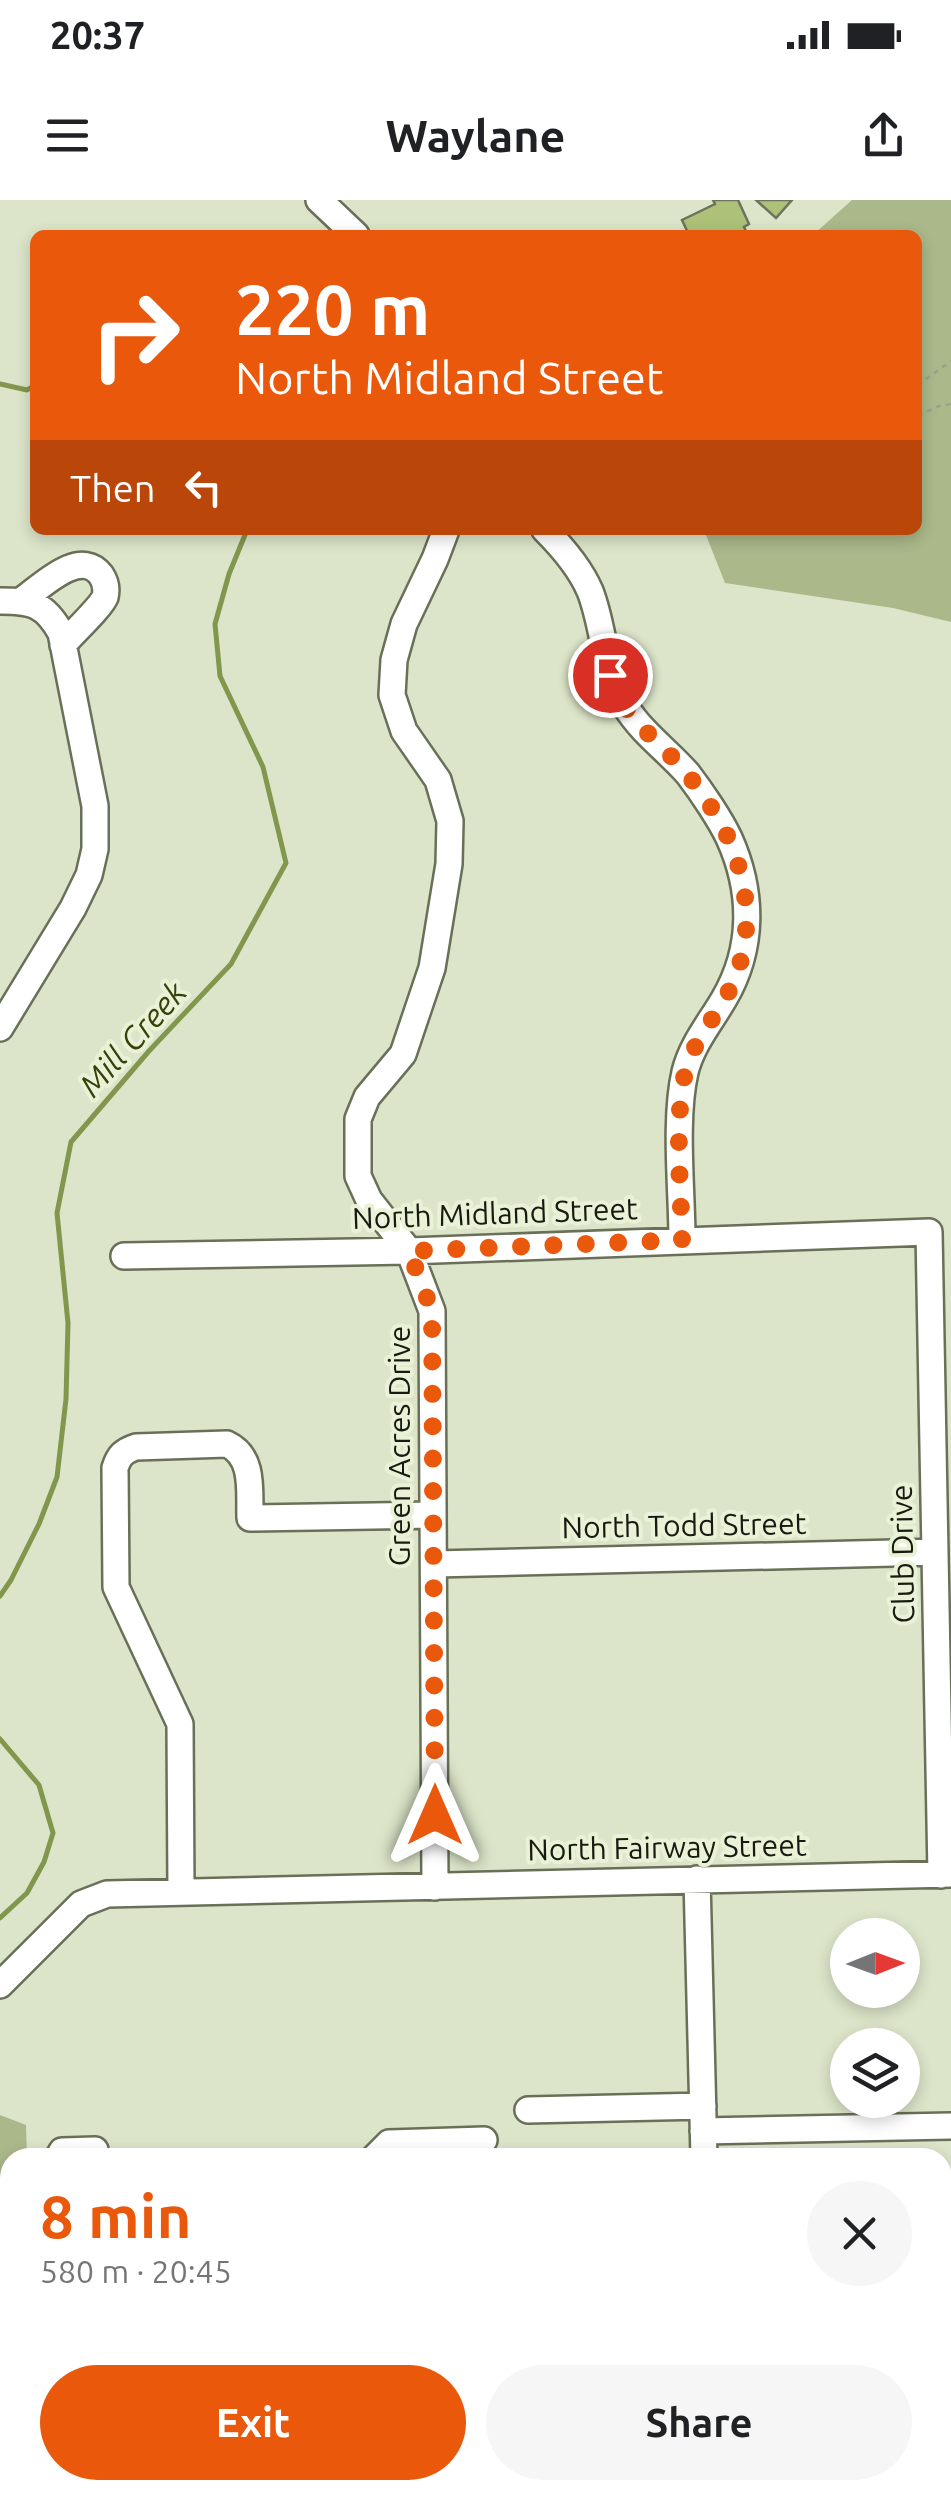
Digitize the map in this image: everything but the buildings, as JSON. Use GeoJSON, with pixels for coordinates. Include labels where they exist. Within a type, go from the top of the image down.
{"type":"FeatureCollection","features":[{"type":"Feature","properties":{"kind":"street"},"geometry":{"type":"LineString","coordinates":[[319,200],[351,230]]}},
{"type":"Feature","properties":{"kind":"street","name":"Green Acres Drive"},"geometry":{"type":"LineString","coordinates":[[435,1887],[432,1311],[409,1251],[374,1208],[358,1176],[358,1119],[367,1096],[403,1054],[432,968],[449,864],[450,821],[438,780],[404,730],[392,695],[394,660],[404,624],[444,535]]}},
{"type":"Feature","properties":{"kind":"street"},"geometry":{"type":"LineString","coordinates":[[549,535],[574,563],[590,592],[610,675],[625,707],[689,775],[728,836],[744,878],[748,924],[744,955],[726,997],[700,1034],[686,1070],[680,1109],[682,1240]]}},
{"type":"Feature","properties":{"kind":"street"},"geometry":{"type":"LineString","coordinates":[[10,601],[68,568],[94,566],[105,580],[104,598],[63,645]]}},
{"type":"Feature","properties":{"kind":"street"},"geometry":{"type":"LineString","coordinates":[[0,1028],[72,908],[88,875],[94,850],[95,806],[61,633],[50,614],[38,606],[10,601]]}},
{"type":"Feature","properties":{"kind":"street","name":"North Midland Street"},"geometry":{"type":"LineString","coordinates":[[124,1256],[409,1251],[929,1232]]}},
{"type":"Feature","properties":{"kind":"street","name":"Club Drive"},"geometry":{"type":"LineString","coordinates":[[929,1232],[946,1874]]}},
{"type":"Feature","properties":{"kind":"street"},"geometry":{"type":"LineString","coordinates":[[181,1892],[180,1724],[116,1587],[118,1458],[125,1450],[136,1447],[228,1444],[243,1456],[248,1468],[250,1518],[433,1515]]}},
{"type":"Feature","properties":{"kind":"street","name":"North Todd Street"},"geometry":{"type":"LineString","coordinates":[[434,1564],[936,1552]]}},
{"type":"Feature","properties":{"kind":"street","name":"North Fairway Street"},"geometry":{"type":"LineString","coordinates":[[0,1984],[81,1904],[108,1894],[946,1874]]}},
{"type":"Feature","properties":{"kind":"street"},"geometry":{"type":"LineString","coordinates":[[697,1879],[703,2132]]}},
{"type":"Feature","properties":{"kind":"street"},"geometry":{"type":"LineString","coordinates":[[528,2110],[703,2132],[951,2126]]}},
{"type":"Feature","properties":{"kind":"street"},"geometry":{"type":"LineString","coordinates":[[383,2148],[389,2142],[484,2140]]}},
{"type":"Feature","properties":{"kind":"path"},"geometry":{"type":"LineString","coordinates":[[922,382],[951,361]]}},
{"type":"Feature","properties":{"kind":"path"},"geometry":{"type":"LineString","coordinates":[[922,414],[951,404]]}},
{"type":"Feature","properties":{"kind":"green space"},"geometry":{"type":"Polygon","coordinates":[[[852,200],[951,200],[951,622],[893,608],[725,583],[706,535],[922,535],[922,230],[819,230],[852,200]]]}},
{"type":"Feature","properties":{"kind":"green space"},"geometry":{"type":"Polygon","coordinates":[[[0,2115],[26,2125],[27,2148],[0,2148],[0,2115]]]}},
{"type":"Feature","properties":{"kind":"waterway","name":"Mill Creek"},"geometry":{"type":"LineString","coordinates":[[0,384],[30,388]]}},
{"type":"Feature","properties":{"kind":"waterway","name":"Mill Creek"},"geometry":{"type":"LineString","coordinates":[[0,1596],[39,1524],[57,1477],[66,1399],[68,1323],[57,1213],[71,1142],[231,964],[286,863],[263,767],[220,676],[215,624],[245,535]]}},
{"type":"Feature","properties":{"kind":"waterway","name":"Mill Creek"},"geometry":{"type":"LineString","coordinates":[[0,1739],[39,1785],[53,1833],[44,1862],[27,1893],[0,1918]]}},
{"type":"Feature","properties":{"kind":"route"},"geometry":{"type":"LineString","coordinates":[[435,1815],[432,1311],[409,1251],[682,1240],[680,1109],[686,1070],[700,1034],[726,997],[744,955],[748,924],[744,878],[728,836],[689,775],[625,707],[610,675]]}}]}
